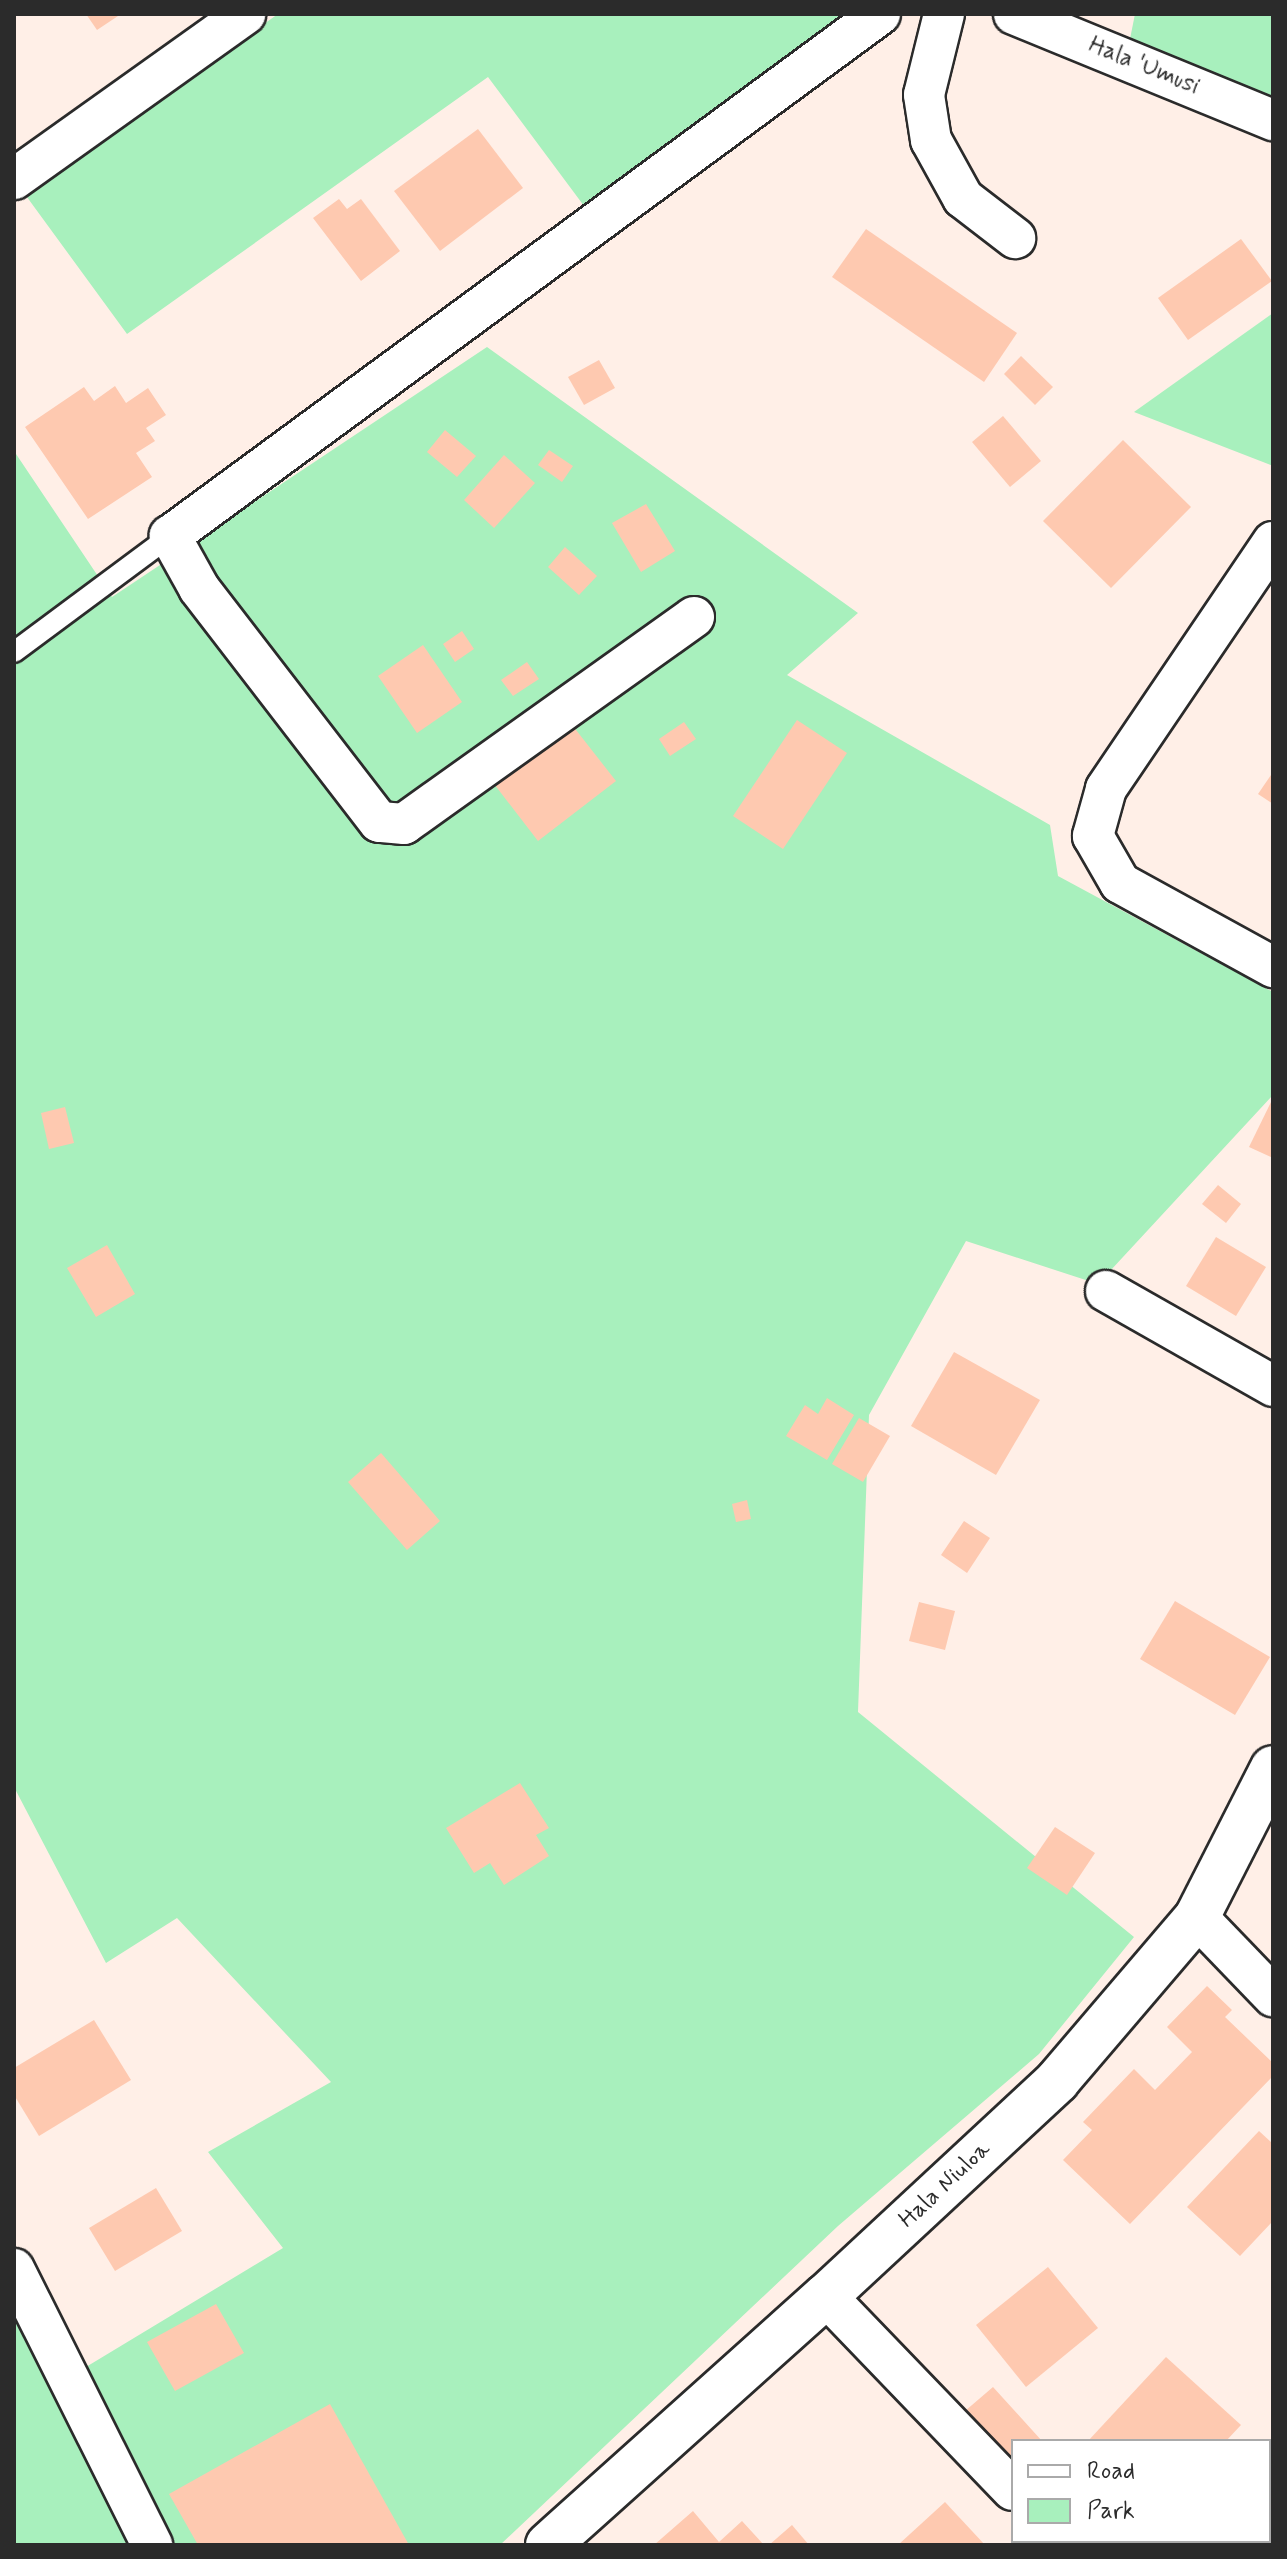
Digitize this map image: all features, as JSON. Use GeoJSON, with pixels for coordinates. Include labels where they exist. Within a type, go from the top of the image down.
{"type":"FeatureCollection","features":[{"type":"Feature","properties":{"kind":"street"},"geometry":{"type":"LineString","coordinates":[[14,179],[245,14]]}},
{"type":"Feature","properties":{"kind":"street"},"geometry":{"type":"LineString","coordinates":[[694,617],[404,824],[379,822],[199,588],[170,536],[880,14]]}},
{"type":"Feature","properties":{"kind":"street"},"geometry":{"type":"LineString","coordinates":[[944,14],[924,95],[931,140],[963,198],[1015,238]]}},
{"type":"Feature","properties":{"kind":"street","name":"Hala 'Umusi"},"geometry":{"type":"LineString","coordinates":[[1014,14],[1273,120]]}},
{"type":"Feature","properties":{"kind":"street"},"geometry":{"type":"LineString","coordinates":[[1273,542],[1106,789],[1093,836],[1120,883],[1273,967]]}},
{"type":"Feature","properties":{"kind":"street"},"geometry":{"type":"LineString","coordinates":[[1106,1291],[1273,1386]]}},
{"type":"Feature","properties":{"kind":"street","name":"Hala Niuloa"},"geometry":{"type":"LineString","coordinates":[[548,2545],[826,2296],[1057,2081],[1197,1917],[1273,1768]]}},
{"type":"Feature","properties":{"kind":"street"},"geometry":{"type":"LineString","coordinates":[[1197,1917],[1273,1996]]}},
{"type":"Feature","properties":{"kind":"street"},"geometry":{"type":"LineString","coordinates":[[14,2269],[152,2545]]}},
{"type":"Feature","properties":{"kind":"street"},"geometry":{"type":"LineString","coordinates":[[826,2296],[1011,2488]]}},
{"type":"Feature","properties":{"kind":"lane"},"geometry":{"type":"LineString","coordinates":[[14,652],[170,536]]}},
{"type":"Feature","properties":{"kind":"green space"},"geometry":{"type":"Polygon","coordinates":[[[278,14],[862,14],[590,214],[488,77],[127,334],[24,193],[278,14]]]}},
{"type":"Feature","properties":{"kind":"green space"},"geometry":{"type":"Polygon","coordinates":[[[1135,14],[1273,14],[1273,101],[1129,44],[1135,14]]]}},
{"type":"Feature","properties":{"kind":"green space"},"geometry":{"type":"Polygon","coordinates":[[[1273,313],[1273,466],[1134,412],[1273,313]]]}},
{"type":"Feature","properties":{"kind":"green space"},"geometry":{"type":"Polygon","coordinates":[[[487,347],[858,613],[787,675],[1050,825],[1058,876],[1273,992],[1273,1095],[1098,1284],[966,1241],[869,1415],[858,1712],[1134,1937],[1039,2054],[838,2226],[500,2545],[167,2545],[81,2370],[283,2248],[208,2152],[331,2082],[177,1918],[106,1963],[14,1787],[14,451],[112,597],[487,347]]]}},
{"type":"Feature","properties":{"kind":"green space"},"geometry":{"type":"Polygon","coordinates":[[[14,2316],[53,2387],[135,2545],[14,2545],[14,2316]]]}},
{"type":"Feature","properties":{"kind":"building"},"geometry":{"type":"Polygon","coordinates":[[[86,14],[121,14],[97,30],[86,14]]]}},
{"type":"Feature","properties":{"kind":"building"},"geometry":{"type":"Polygon","coordinates":[[[478,129],[523,188],[440,251],[394,191],[478,129]]]}},
{"type":"Feature","properties":{"kind":"building"},"geometry":{"type":"Polygon","coordinates":[[[339,199],[347,209],[361,199],[400,251],[361,281],[313,218],[339,199]]]}},
{"type":"Feature","properties":{"kind":"building"},"geometry":{"type":"Polygon","coordinates":[[[866,229],[1017,333],[984,382],[832,277],[866,229]]]}},
{"type":"Feature","properties":{"kind":"building"},"geometry":{"type":"Polygon","coordinates":[[[1241,239],[1272,281],[1188,340],[1158,298],[1241,239]]]}},
{"type":"Feature","properties":{"kind":"building"},"geometry":{"type":"Polygon","coordinates":[[[1021,356],[1053,387],[1035,405],[1004,374],[1021,356]]]}},
{"type":"Feature","properties":{"kind":"building"},"geometry":{"type":"Polygon","coordinates":[[[599,360],[615,388],[584,405],[568,377],[599,360]]]}},
{"type":"Feature","properties":{"kind":"building"},"geometry":{"type":"Polygon","coordinates":[[[115,386],[126,403],[148,388],[166,415],[146,428],[155,441],[136,453],[152,477],[88,519],[25,427],[84,387],[94,401],[115,386]]]}},
{"type":"Feature","properties":{"kind":"building"},"geometry":{"type":"Polygon","coordinates":[[[1003,416],[1041,461],[1010,487],[972,442],[1003,416]]]}},
{"type":"Feature","properties":{"kind":"building"},"geometry":{"type":"Polygon","coordinates":[[[445,430],[476,456],[457,477],[427,452],[445,430]]]}},
{"type":"Feature","properties":{"kind":"building"},"geometry":{"type":"Polygon","coordinates":[[[1123,440],[1191,507],[1111,588],[1043,521],[1123,440]]]}},
{"type":"Feature","properties":{"kind":"building"},"geometry":{"type":"Polygon","coordinates":[[[549,450],[573,466],[562,482],[538,465],[549,450]]]}},
{"type":"Feature","properties":{"kind":"building"},"geometry":{"type":"Polygon","coordinates":[[[504,455],[535,483],[494,528],[464,500],[504,455]]]}},
{"type":"Feature","properties":{"kind":"building"},"geometry":{"type":"Polygon","coordinates":[[[646,504],[675,551],[641,572],[612,523],[646,504]]]}},
{"type":"Feature","properties":{"kind":"building"},"geometry":{"type":"Polygon","coordinates":[[[565,547],[597,576],[579,595],[548,567],[565,547]]]}},
{"type":"Feature","properties":{"kind":"building"},"geometry":{"type":"Polygon","coordinates":[[[462,631],[474,649],[455,662],[443,644],[462,631]]]}},
{"type":"Feature","properties":{"kind":"building"},"geometry":{"type":"Polygon","coordinates":[[[423,645],[462,702],[417,733],[378,676],[423,645]]]}},
{"type":"Feature","properties":{"kind":"building"},"geometry":{"type":"Polygon","coordinates":[[[527,662],[539,679],[513,696],[501,680],[527,662]]]}},
{"type":"Feature","properties":{"kind":"building"},"geometry":{"type":"Polygon","coordinates":[[[797,720],[847,753],[783,849],[733,816],[797,720]]]}},
{"type":"Feature","properties":{"kind":"building"},"geometry":{"type":"Polygon","coordinates":[[[569,721],[616,781],[538,841],[491,780],[569,721]]]}},
{"type":"Feature","properties":{"kind":"building"},"geometry":{"type":"Polygon","coordinates":[[[684,722],[696,739],[670,756],[659,739],[684,722]]]}},
{"type":"Feature","properties":{"kind":"building"},"geometry":{"type":"Polygon","coordinates":[[[1273,772],[1273,804],[1258,794],[1273,772]]]}},
{"type":"Feature","properties":{"kind":"building"},"geometry":{"type":"Polygon","coordinates":[[[1273,1098],[1273,1158],[1249,1147],[1273,1098]]]}},
{"type":"Feature","properties":{"kind":"building"},"geometry":{"type":"Polygon","coordinates":[[[65,1107],[74,1143],[49,1149],[41,1113],[65,1107]]]}},
{"type":"Feature","properties":{"kind":"building"},"geometry":{"type":"Polygon","coordinates":[[[1218,1185],[1241,1204],[1226,1223],[1202,1204],[1218,1185]]]}},
{"type":"Feature","properties":{"kind":"building"},"geometry":{"type":"Polygon","coordinates":[[[1216,1237],[1266,1267],[1236,1316],[1186,1286],[1216,1237]]]}},
{"type":"Feature","properties":{"kind":"building"},"geometry":{"type":"Polygon","coordinates":[[[107,1245],[135,1294],[96,1317],[67,1268],[107,1245]]]}},
{"type":"Feature","properties":{"kind":"building"},"geometry":{"type":"Polygon","coordinates":[[[954,1352],[1040,1400],[996,1475],[911,1426],[954,1352]]]}},
{"type":"Feature","properties":{"kind":"building"},"geometry":{"type":"Polygon","coordinates":[[[827,1398],[854,1415],[827,1460],[786,1436],[805,1405],[818,1414],[827,1398]]]}},
{"type":"Feature","properties":{"kind":"building"},"geometry":{"type":"Polygon","coordinates":[[[859,1418],[890,1436],[863,1482],[832,1464],[859,1418]]]}},
{"type":"Feature","properties":{"kind":"building"},"geometry":{"type":"Polygon","coordinates":[[[381,1453],[440,1521],[407,1550],[348,1482],[381,1453]]]}},
{"type":"Feature","properties":{"kind":"building"},"geometry":{"type":"Polygon","coordinates":[[[747,1500],[751,1519],[736,1522],[732,1504],[747,1500]]]}},
{"type":"Feature","properties":{"kind":"building"},"geometry":{"type":"Polygon","coordinates":[[[964,1521],[990,1538],[967,1573],[941,1555],[964,1521]]]}},
{"type":"Feature","properties":{"kind":"building"},"geometry":{"type":"Polygon","coordinates":[[[1175,1601],[1270,1657],[1235,1715],[1140,1659],[1175,1601]]]}},
{"type":"Feature","properties":{"kind":"building"},"geometry":{"type":"Polygon","coordinates":[[[919,1602],[955,1611],[945,1650],[909,1641],[919,1602]]]}},
{"type":"Feature","properties":{"kind":"building"},"geometry":{"type":"Polygon","coordinates":[[[520,1783],[549,1828],[536,1835],[549,1856],[504,1885],[490,1863],[474,1873],[446,1828],[520,1783]]]}},
{"type":"Feature","properties":{"kind":"building"},"geometry":{"type":"Polygon","coordinates":[[[1055,1827],[1095,1853],[1067,1895],[1027,1868],[1055,1827]]]}},
{"type":"Feature","properties":{"kind":"building"},"geometry":{"type":"Polygon","coordinates":[[[1207,1986],[1232,2010],[1225,2017],[1273,2063],[1273,2076],[1130,2224],[1063,2160],[1092,2130],[1083,2122],[1134,2069],[1155,2090],[1192,2052],[1167,2027],[1207,1986]]]}},
{"type":"Feature","properties":{"kind":"building"},"geometry":{"type":"Polygon","coordinates":[[[94,2020],[131,2080],[39,2136],[14,2095],[14,2068],[94,2020]]]}},
{"type":"Feature","properties":{"kind":"building"},"geometry":{"type":"Polygon","coordinates":[[[1259,2131],[1273,2144],[1273,2221],[1240,2256],[1187,2207],[1259,2131]]]}},
{"type":"Feature","properties":{"kind":"building"},"geometry":{"type":"Polygon","coordinates":[[[156,2188],[182,2231],[115,2271],[89,2228],[156,2188]]]}},
{"type":"Feature","properties":{"kind":"building"},"geometry":{"type":"Polygon","coordinates":[[[1048,2267],[1098,2328],[1026,2387],[976,2325],[1048,2267]]]}},
{"type":"Feature","properties":{"kind":"building"},"geometry":{"type":"Polygon","coordinates":[[[216,2304],[244,2353],[175,2391],[147,2342],[216,2304]]]}},
{"type":"Feature","properties":{"kind":"building"},"geometry":{"type":"Polygon","coordinates":[[[1166,2357],[1241,2425],[1228,2439],[1090,2439],[1166,2357]]]}},
{"type":"Feature","properties":{"kind":"building"},"geometry":{"type":"Polygon","coordinates":[[[993,2387],[1040,2439],[1011,2439],[1011,2462],[965,2411],[993,2387]]]}},
{"type":"Feature","properties":{"kind":"building"},"geometry":{"type":"Polygon","coordinates":[[[330,2404],[409,2545],[198,2545],[169,2494],[330,2404]]]}},
{"type":"Feature","properties":{"kind":"building"},"geometry":{"type":"Polygon","coordinates":[[[945,2502],[985,2545],[898,2545],[945,2502]]]}},
{"type":"Feature","properties":{"kind":"building"},"geometry":{"type":"Polygon","coordinates":[[[693,2511],[719,2542],[742,2521],[764,2545],[654,2545],[693,2511]]]}},
{"type":"Feature","properties":{"kind":"building"},"geometry":{"type":"Polygon","coordinates":[[[792,2525],[809,2545],[769,2545],[792,2525]]]}},
{"type":"Feature","properties":{"kind":"building"},"geometry":{"type":"Polygon","coordinates":[[[1158,2543],[1259,2543],[1257,2545],[1156,2545],[1158,2543]]]}}]}
